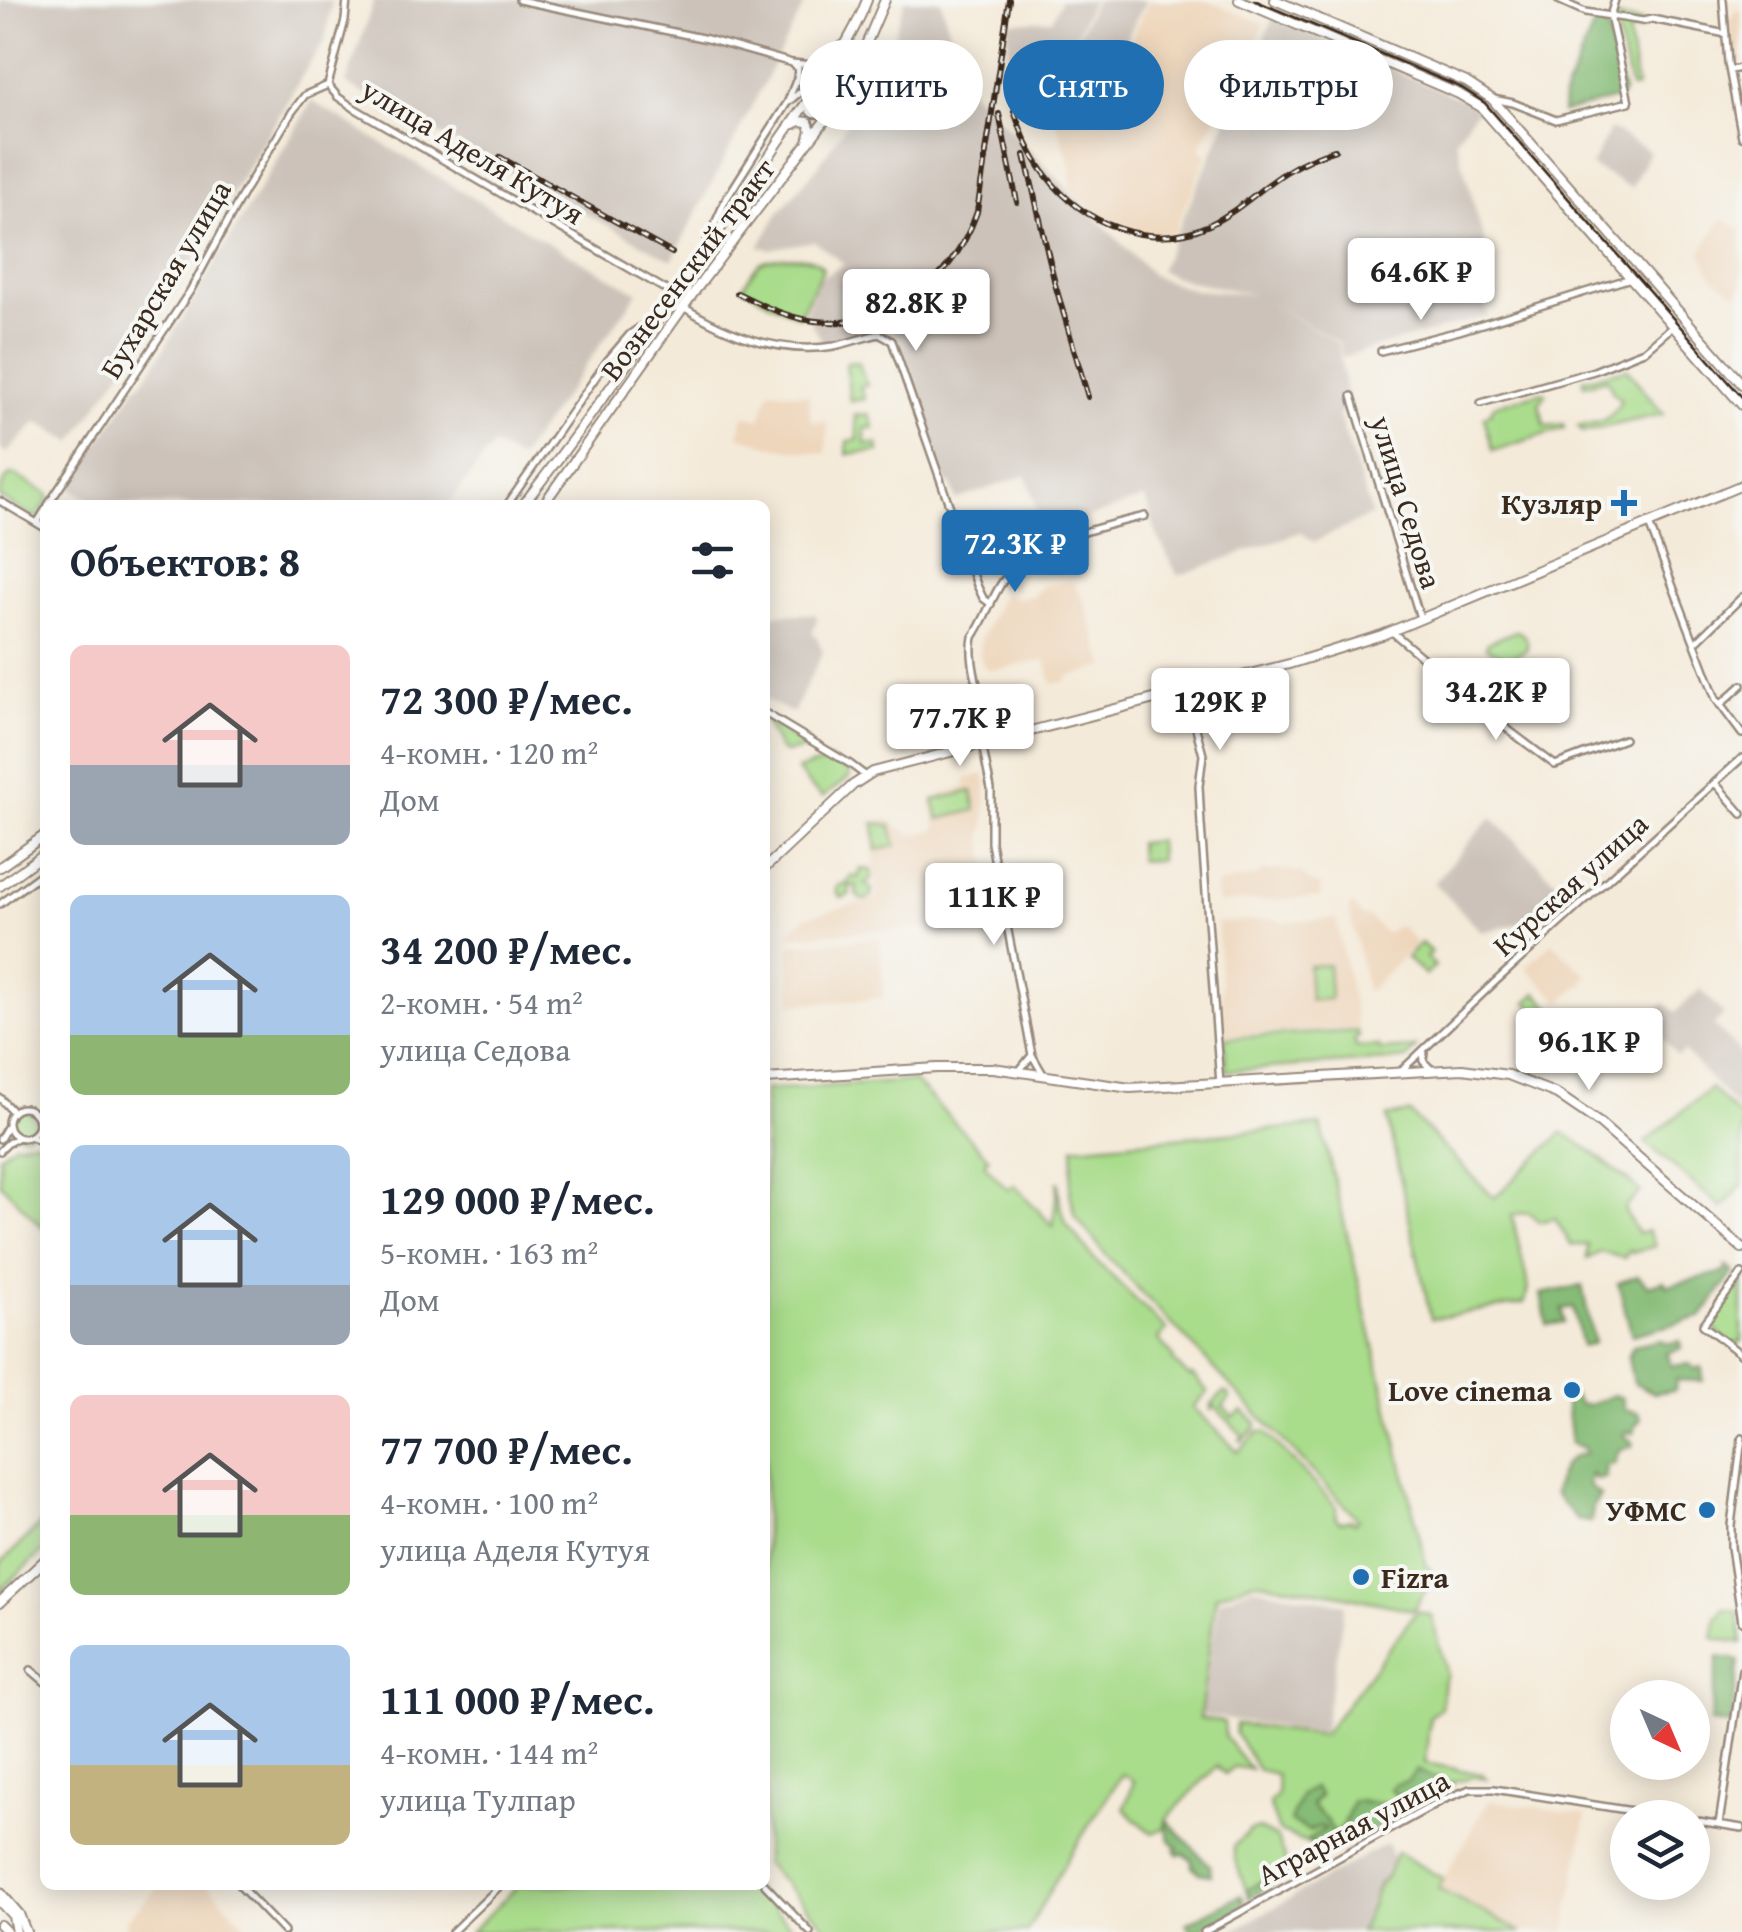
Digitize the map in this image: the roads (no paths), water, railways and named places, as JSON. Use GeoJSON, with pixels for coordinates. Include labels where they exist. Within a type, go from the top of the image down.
{"type":"FeatureCollection","features":[{"type":"Feature","properties":{"kind":"main road","name":"Вознесенский тракт"},"geometry":{"type":"LineString","coordinates":[[849,40],[867,0]]}},
{"type":"Feature","properties":{"kind":"main road","name":"Вознесенский тракт"},"geometry":{"type":"LineString","coordinates":[[868,40],[884,0]]}},
{"type":"Feature","properties":{"kind":"main road"},"geometry":{"type":"LineString","coordinates":[[1239,0],[1471,100],[1742,404]]}},
{"type":"Feature","properties":{"kind":"main road"},"geometry":{"type":"LineString","coordinates":[[1270,14],[1275,0],[1466,82],[1492,98],[1742,384]]}},
{"type":"Feature","properties":{"kind":"main road","name":"Вознесенский тракт"},"geometry":{"type":"LineString","coordinates":[[528,500],[697,265],[800,111]]}},
{"type":"Feature","properties":{"kind":"main road"},"geometry":{"type":"LineString","coordinates":[[781,138],[794,124],[805,121],[811,130],[808,145]]}},
{"type":"Feature","properties":{"kind":"main road","name":"Вознесенский тракт"},"geometry":{"type":"LineString","coordinates":[[547,500],[684,307],[819,130]]}},
{"type":"Feature","properties":{"kind":"main road"},"geometry":{"type":"LineString","coordinates":[[1601,244],[1611,236]]}},
{"type":"Feature","properties":{"kind":"main road"},"geometry":{"type":"LineString","coordinates":[[770,863],[841,796],[882,768],[1324,654],[1391,632],[1742,485]]}},
{"type":"Feature","properties":{"kind":"main road"},"geometry":{"type":"LineString","coordinates":[[0,867],[40,838]]}},
{"type":"Feature","properties":{"kind":"main road"},"geometry":{"type":"LineString","coordinates":[[0,886],[40,857]]}},
{"type":"Feature","properties":{"kind":"main road"},"geometry":{"type":"LineString","coordinates":[[770,1079],[993,1068],[1130,1088],[1432,1070],[1508,1075],[1557,1094],[1598,1122],[1742,1248]]}},
{"type":"Feature","properties":{"kind":"main road"},"geometry":{"type":"LineString","coordinates":[[0,1604],[40,1565]]}},
{"type":"Feature","properties":{"kind":"main road"},"geometry":{"type":"LineString","coordinates":[[0,1892],[19,1914],[26,1932]]}},
{"type":"Feature","properties":{"kind":"main road"},"geometry":{"type":"LineString","coordinates":[[0,1902],[12,1916],[16,1932]]}},
{"type":"Feature","properties":{"kind":"main road"},"geometry":{"type":"LineString","coordinates":[[0,1924],[7,1932]]}},
{"type":"Feature","properties":{"kind":"street","name":"улица Аделя Кутуя"},"geometry":{"type":"LineString","coordinates":[[347,0],[328,85],[338,97],[675,295]]}},
{"type":"Feature","properties":{"kind":"street"},"geometry":{"type":"LineString","coordinates":[[519,0],[706,40],[792,63],[822,63],[853,34]]}},
{"type":"Feature","properties":{"kind":"street"},"geometry":{"type":"LineString","coordinates":[[1558,0],[1584,12],[1652,19],[1726,34]]}},
{"type":"Feature","properties":{"kind":"street"},"geometry":{"type":"LineString","coordinates":[[1492,98],[1513,102],[1556,120],[1629,102],[1610,16],[1615,0]]}},
{"type":"Feature","properties":{"kind":"street"},"geometry":{"type":"LineString","coordinates":[[1723,0],[1742,137]]}},
{"type":"Feature","properties":{"kind":"street"},"geometry":{"type":"LineString","coordinates":[[697,265],[725,201],[786,103],[797,78],[798,68],[792,63]]}},
{"type":"Feature","properties":{"kind":"street"},"geometry":{"type":"LineString","coordinates":[[1730,70],[1742,68]]}},
{"type":"Feature","properties":{"kind":"street","name":"Бухарская улица"},"geometry":{"type":"LineString","coordinates":[[52,500],[190,291],[284,124],[305,95],[328,85]]}},
{"type":"Feature","properties":{"kind":"street"},"geometry":{"type":"LineString","coordinates":[[786,103],[800,92]]}},
{"type":"Feature","properties":{"kind":"street"},"geometry":{"type":"LineString","coordinates":[[1381,352],[1631,278]]}},
{"type":"Feature","properties":{"kind":"street"},"geometry":{"type":"LineString","coordinates":[[684,307],[736,334],[775,345],[830,346],[880,334],[892,341],[976,585],[991,604]]}},
{"type":"Feature","properties":{"kind":"street"},"geometry":{"type":"LineString","coordinates":[[510,500],[606,361],[630,334],[664,311]]}},
{"type":"Feature","properties":{"kind":"street"},"geometry":{"type":"LineString","coordinates":[[1481,404],[1594,371],[1644,351],[1673,326]]}},
{"type":"Feature","properties":{"kind":"street","name":"улица Седова"},"geometry":{"type":"LineString","coordinates":[[1352,396],[1420,620]]}},
{"type":"Feature","properties":{"kind":"street"},"geometry":{"type":"LineString","coordinates":[[0,501],[40,525]]}},
{"type":"Feature","properties":{"kind":"street"},"geometry":{"type":"LineString","coordinates":[[994,741],[972,646],[973,637],[1004,580],[1019,564],[1044,549],[1098,527],[1145,516]]}},
{"type":"Feature","properties":{"kind":"street","name":"Бухарская улица"},"geometry":{"type":"LineString","coordinates":[[37,523],[40,518]]}},
{"type":"Feature","properties":{"kind":"street"},"geometry":{"type":"LineString","coordinates":[[1649,524],[1720,705],[1742,734]]}},
{"type":"Feature","properties":{"kind":"street"},"geometry":{"type":"LineString","coordinates":[[1696,642],[1742,597]]}},
{"type":"Feature","properties":{"kind":"street"},"geometry":{"type":"LineString","coordinates":[[1391,632],[1555,766],[1624,739]]}},
{"type":"Feature","properties":{"kind":"street"},"geometry":{"type":"LineString","coordinates":[[1720,705],[1742,685]]}},
{"type":"Feature","properties":{"kind":"street"},"geometry":{"type":"LineString","coordinates":[[1186,690],[1203,755],[1200,822],[1220,1085]]}},
{"type":"Feature","properties":{"kind":"street"},"geometry":{"type":"LineString","coordinates":[[770,717],[866,776]]}},
{"type":"Feature","properties":{"kind":"street"},"geometry":{"type":"LineString","coordinates":[[982,744],[991,793],[991,843],[1032,1054],[1043,1074]]}},
{"type":"Feature","properties":{"kind":"street","name":"Курская улица"},"geometry":{"type":"LineString","coordinates":[[1400,1072],[1742,758]]}},
{"type":"Feature","properties":{"kind":"street"},"geometry":{"type":"LineString","coordinates":[[1715,782],[1742,814]]}},
{"type":"Feature","properties":{"kind":"street"},"geometry":{"type":"LineString","coordinates":[[0,904],[40,875]]}},
{"type":"Feature","properties":{"kind":"street"},"geometry":{"type":"LineString","coordinates":[[1430,1045],[1422,1058],[1432,1070]]}},
{"type":"Feature","properties":{"kind":"street"},"geometry":{"type":"LineString","coordinates":[[1019,1071],[1032,1054]]}},
{"type":"Feature","properties":{"kind":"street"},"geometry":{"type":"LineString","coordinates":[[0,1098],[13,1112]]}},
{"type":"Feature","properties":{"kind":"street"},"geometry":{"type":"LineString","coordinates":[[0,1140],[13,1112],[22,1108],[36,1117],[37,1124],[29,1136]]}},
{"type":"Feature","properties":{"kind":"street"},"geometry":{"type":"LineString","coordinates":[[8,1124],[18,1138]]}},
{"type":"Feature","properties":{"kind":"street"},"geometry":{"type":"LineString","coordinates":[[37,1124],[40,1127]]}},
{"type":"Feature","properties":{"kind":"street"},"geometry":{"type":"LineString","coordinates":[[0,1151],[18,1138],[29,1136],[40,1140]]}},
{"type":"Feature","properties":{"kind":"street"},"geometry":{"type":"LineString","coordinates":[[1742,1274],[1703,1325],[1742,1355]]}},
{"type":"Feature","properties":{"kind":"street"},"geometry":{"type":"LineString","coordinates":[[1731,1347],[1742,1345]]}},
{"type":"Feature","properties":{"kind":"street"},"geometry":{"type":"LineString","coordinates":[[1742,1438],[1731,1525],[1742,1622]]}},
{"type":"Feature","properties":{"kind":"street"},"geometry":{"type":"LineString","coordinates":[[31,1670],[40,1678]]}},
{"type":"Feature","properties":{"kind":"street"},"geometry":{"type":"LineString","coordinates":[[1719,1824],[1742,1670]]}},
{"type":"Feature","properties":{"kind":"street","name":"Аграрная улица"},"geometry":{"type":"LineString","coordinates":[[1204,1932],[1443,1800],[1470,1790],[1494,1790],[1610,1808]]}},
{"type":"Feature","properties":{"kind":"street"},"geometry":{"type":"LineString","coordinates":[[1710,1823],[1742,1828]]}},
{"type":"Feature","properties":{"kind":"street"},"geometry":{"type":"LineString","coordinates":[[244,1890],[284,1932]]}},
{"type":"Feature","properties":{"kind":"street"},"geometry":{"type":"LineString","coordinates":[[452,1932],[496,1890]]}},
{"type":"Feature","properties":{"kind":"street"},"geometry":{"type":"LineString","coordinates":[[770,1890],[810,1932]]}},
{"type":"Feature","properties":{"kind":"tram line"},"geometry":{"type":"LineString","coordinates":[[1254,0],[1462,88],[1485,103],[1742,397]]}},
{"type":"Feature","properties":{"kind":"railway"},"geometry":{"type":"LineString","coordinates":[[737,293],[793,317],[832,322],[860,320],[886,312],[932,283],[950,263],[977,212],[1009,0]]}},
{"type":"Feature","properties":{"kind":"railway"},"geometry":{"type":"LineString","coordinates":[[999,114],[1017,202]]}},
{"type":"Feature","properties":{"kind":"railway"},"geometry":{"type":"LineString","coordinates":[[1021,130],[1035,159],[1060,192],[1098,219],[1141,234],[1187,233],[1209,225],[1292,168],[1335,150]]}},
{"type":"Feature","properties":{"kind":"railway"},"geometry":{"type":"LineString","coordinates":[[1025,155],[1055,284],[1088,397]]}},
{"type":"Feature","properties":{"kind":"railway"},"geometry":{"type":"LineString","coordinates":[[500,157],[672,253]]}},
{"type":"Feature","properties":{"kind":"place","name":"Кузляр"},"geometry":{"type":"Point","coordinates":[1624,503]}},
{"type":"Feature","properties":{"kind":"place","name":"Love cinema"},"geometry":{"type":"Point","coordinates":[1572,1390]}},
{"type":"Feature","properties":{"kind":"place","name":"УФМС"},"geometry":{"type":"Point","coordinates":[1707,1510]}},
{"type":"Feature","properties":{"kind":"place","name":"Fizra"},"geometry":{"type":"Point","coordinates":[1361,1577]}}]}
